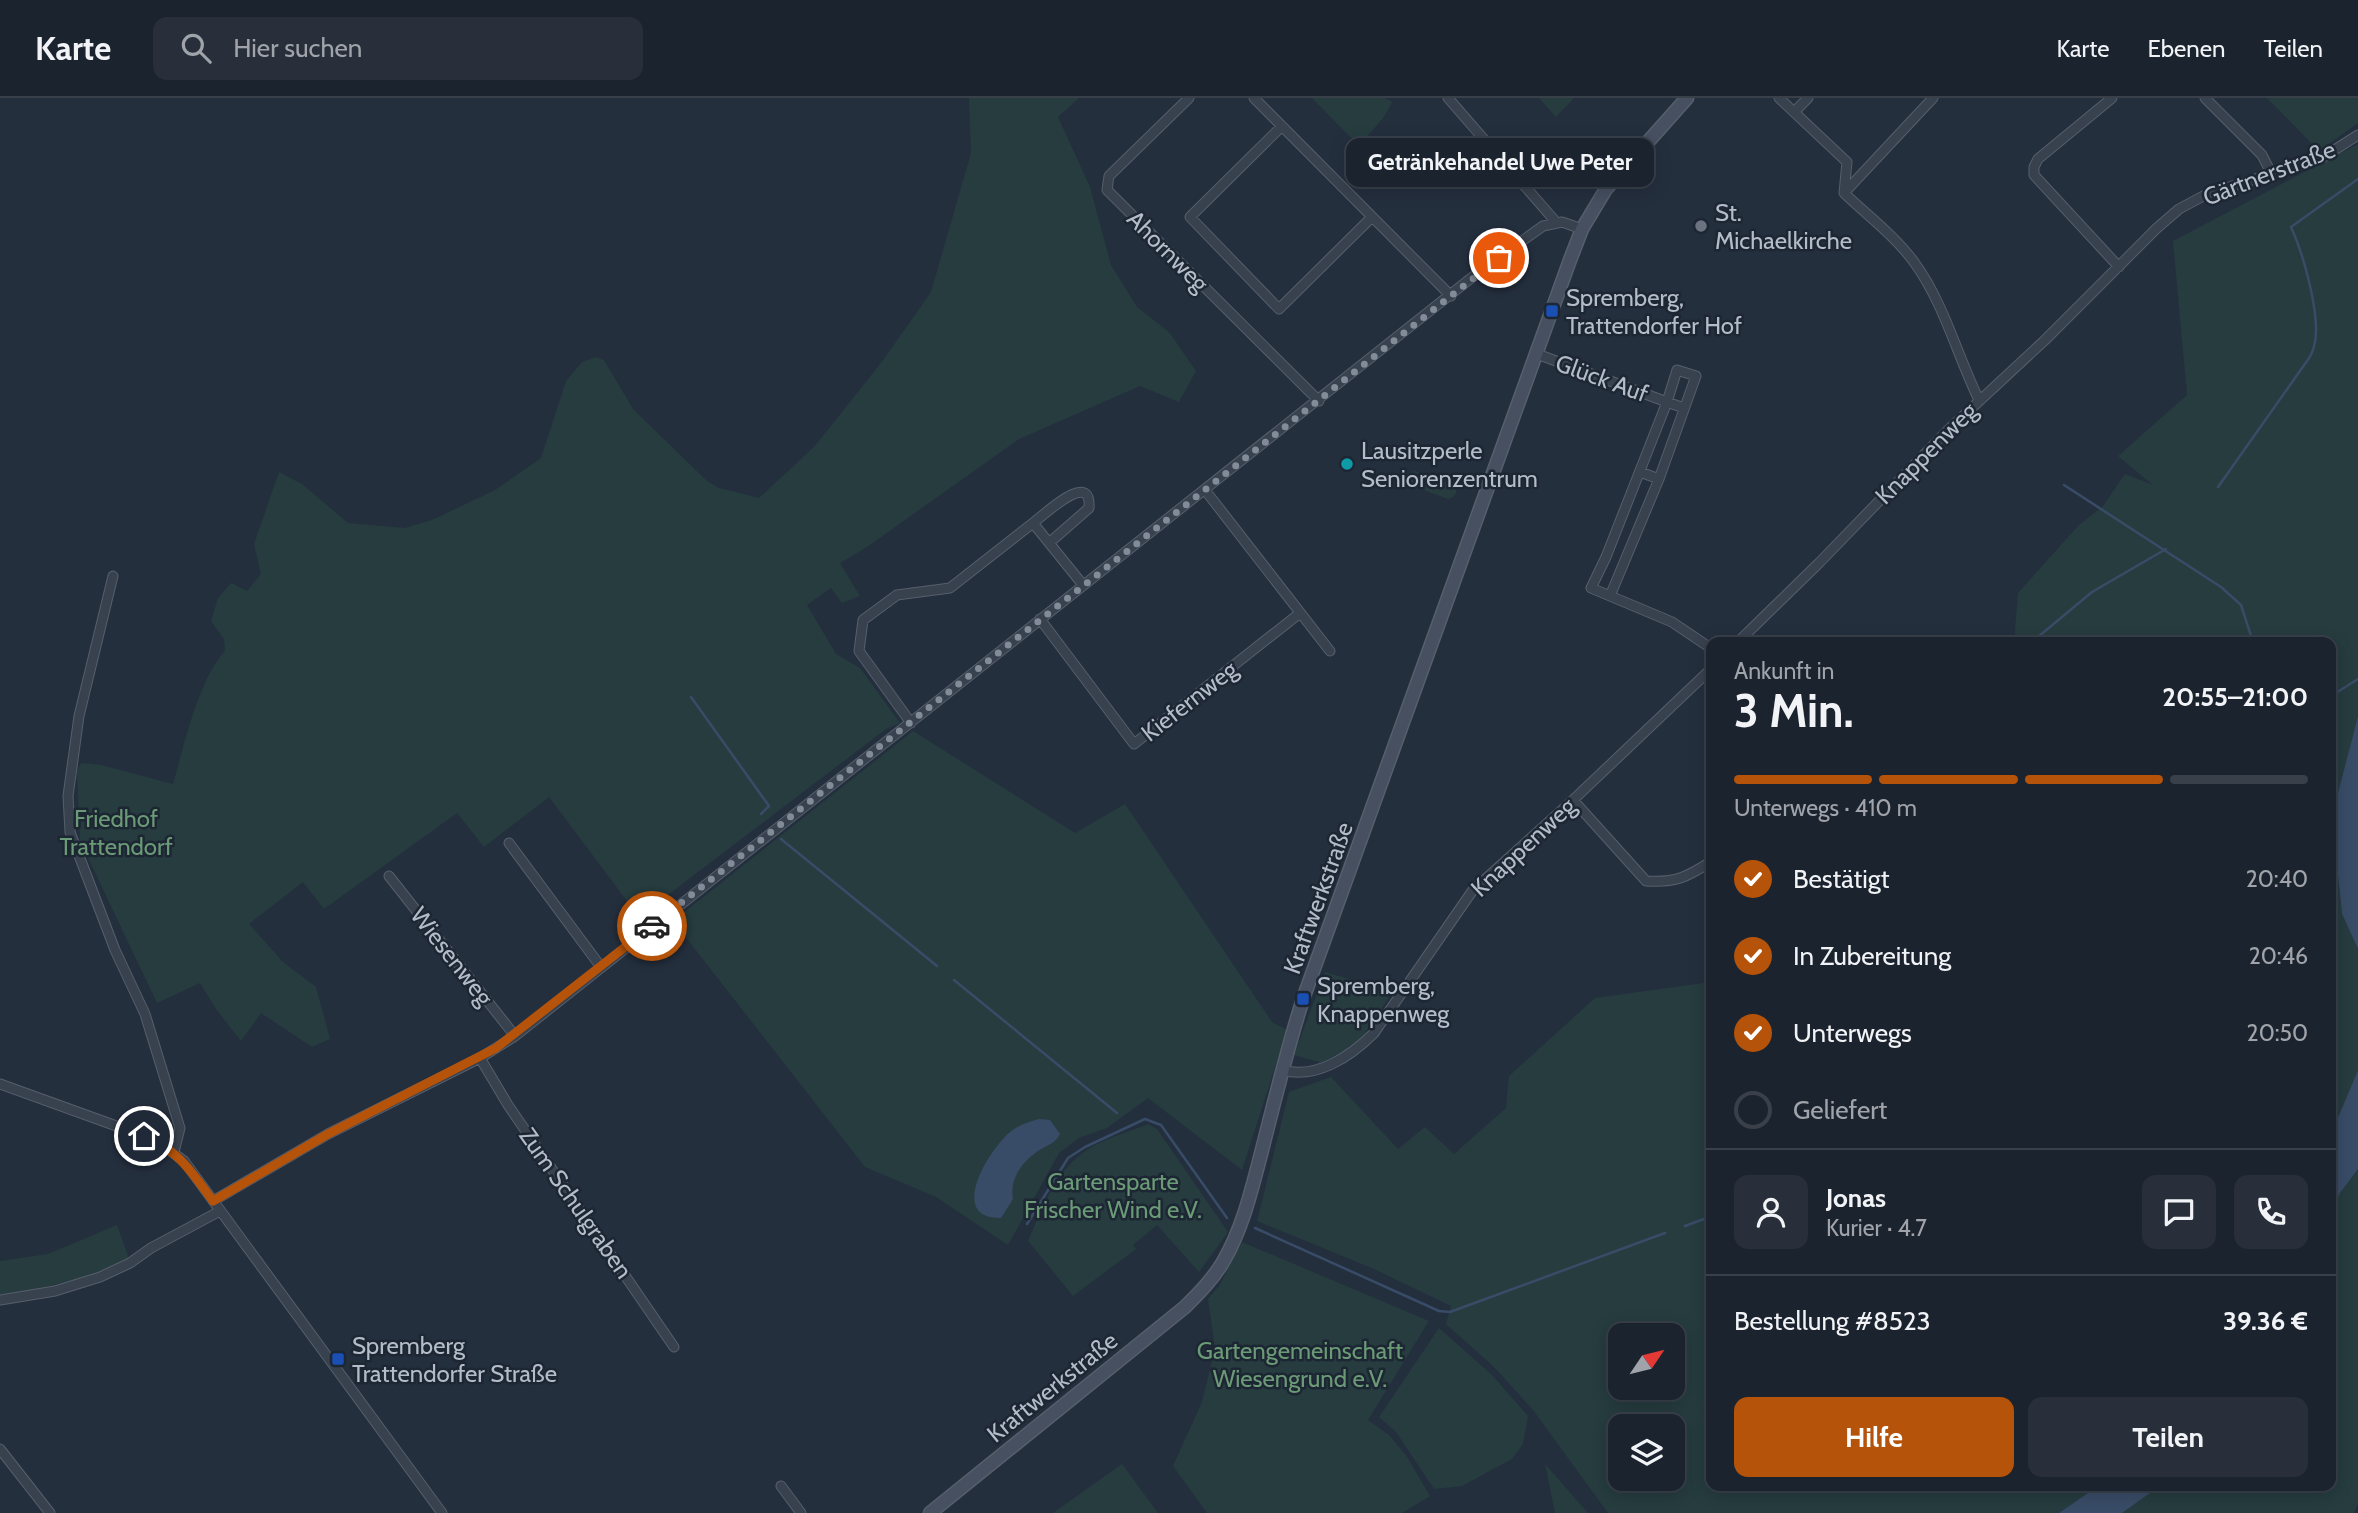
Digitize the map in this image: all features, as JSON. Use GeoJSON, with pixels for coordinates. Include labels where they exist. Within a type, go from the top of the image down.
{"type":"FeatureCollection","features":[{"type":"Feature","properties":{"kind":"main road","name":"Kraftwerkstraße"},"geometry":{"type":"LineString","coordinates":[[930,1513],[1185,1307],[1209,1283],[1223,1262],[1241,1222],[1303,999],[1582,229],[1608,186],[1687,98]]}},
{"type":"Feature","properties":{"kind":"street","name":"Ahornweg"},"geometry":{"type":"LineString","coordinates":[[1189,98],[1109,176],[1107,190],[1319,401]]}},
{"type":"Feature","properties":{"kind":"street"},"geometry":{"type":"LineString","coordinates":[[1254,98],[1451,296]]}},
{"type":"Feature","properties":{"kind":"street"},"geometry":{"type":"LineString","coordinates":[[1447,98],[1556,222],[1582,229]]}},
{"type":"Feature","properties":{"kind":"street"},"geometry":{"type":"LineString","coordinates":[[1779,98],[1847,162],[1844,193]]}},
{"type":"Feature","properties":{"kind":"street"},"geometry":{"type":"LineString","coordinates":[[1794,112],[1808,98]]}},
{"type":"Feature","properties":{"kind":"street"},"geometry":{"type":"LineString","coordinates":[[1844,193],[1933,98]]}},
{"type":"Feature","properties":{"kind":"street"},"geometry":{"type":"LineString","coordinates":[[2112,98],[2038,159],[2034,175],[2119,267]]}},
{"type":"Feature","properties":{"kind":"street"},"geometry":{"type":"LineString","coordinates":[[2205,98],[2262,155],[2272,175]]}},
{"type":"Feature","properties":{"kind":"street"},"geometry":{"type":"LineString","coordinates":[[1282,126],[1190,217],[1279,309],[1372,217]]}},
{"type":"Feature","properties":{"kind":"street","name":"Gärtnerstraße"},"geometry":{"type":"LineString","coordinates":[[2119,267],[2179,209],[2207,194],[2322,158],[2358,135]]}},
{"type":"Feature","properties":{"kind":"street"},"geometry":{"type":"LineString","coordinates":[[1844,193],[1901,248],[1926,280],[1979,400]]}},
{"type":"Feature","properties":{"kind":"street"},"geometry":{"type":"LineString","coordinates":[[213,1201],[328,1134],[481,1058],[514,1036],[1451,296],[1535,231],[1556,222]]}},
{"type":"Feature","properties":{"kind":"street","name":"Knappenweg"},"geometry":{"type":"LineString","coordinates":[[1743,637],[1979,400],[2119,267]]}},
{"type":"Feature","properties":{"kind":"street","name":"Glück Auf"},"geometry":{"type":"LineString","coordinates":[[1537,354],[1684,408]]}},
{"type":"Feature","properties":{"kind":"street","name":"Glück Auf"},"geometry":{"type":"LineString","coordinates":[[1677,370],[1696,376],[1659,479],[1610,596],[1591,588],[1606,557],[1667,402],[1677,370]]}},
{"type":"Feature","properties":{"kind":"street"},"geometry":{"type":"LineString","coordinates":[[1640,472],[1659,479]]}},
{"type":"Feature","properties":{"kind":"street"},"geometry":{"type":"LineString","coordinates":[[1205,490],[1330,651]]}},
{"type":"Feature","properties":{"kind":"street"},"geometry":{"type":"LineString","coordinates":[[911,723],[859,651],[863,620],[897,595],[950,588],[1069,494],[1078,492],[1085,495],[1090,501],[1089,508],[1049,543]]}},
{"type":"Feature","properties":{"kind":"street"},"geometry":{"type":"LineString","coordinates":[[1033,523],[1083,585]]}},
{"type":"Feature","properties":{"kind":"street"},"geometry":{"type":"LineString","coordinates":[[1606,557],[1624,564]]}},
{"type":"Feature","properties":{"kind":"street"},"geometry":{"type":"LineString","coordinates":[[113,576],[79,716],[68,796],[70,832],[115,950],[145,1014],[180,1128],[174,1152]]}},
{"type":"Feature","properties":{"kind":"street"},"geometry":{"type":"LineString","coordinates":[[1610,596],[1672,622],[1706,645]]}},
{"type":"Feature","properties":{"kind":"street","name":"Kiefernweg"},"geometry":{"type":"LineString","coordinates":[[1040,619],[1134,744],[1300,613]]}},
{"type":"Feature","properties":{"kind":"street","name":"Knappenweg"},"geometry":{"type":"LineString","coordinates":[[1282,1070],[1295,1073],[1312,1070],[1341,1059],[1374,1034],[1473,890],[1706,674]]}},
{"type":"Feature","properties":{"kind":"street"},"geometry":{"type":"LineString","coordinates":[[1573,800],[1646,881],[1668,883],[1706,864]]}},
{"type":"Feature","properties":{"kind":"street"},"geometry":{"type":"LineString","coordinates":[[509,843],[601,967]]}},
{"type":"Feature","properties":{"kind":"street","name":"Wiesenweg"},"geometry":{"type":"LineString","coordinates":[[389,876],[514,1036]]}},
{"type":"Feature","properties":{"kind":"street","name":"Zum Schulgraben"},"geometry":{"type":"LineString","coordinates":[[481,1058],[508,1105],[674,1347]]}},
{"type":"Feature","properties":{"kind":"street"},"geometry":{"type":"LineString","coordinates":[[0,1084],[144,1136],[174,1152],[184,1161],[442,1513]]}},
{"type":"Feature","properties":{"kind":"street"},"geometry":{"type":"LineString","coordinates":[[0,1300],[55,1291],[100,1277],[130,1263],[151,1248],[220,1211]]}},
{"type":"Feature","properties":{"kind":"street"},"geometry":{"type":"LineString","coordinates":[[0,1449],[50,1513]]}},
{"type":"Feature","properties":{"kind":"street"},"geometry":{"type":"LineString","coordinates":[[781,1486],[800,1513]]}},
{"type":"Feature","properties":{"kind":"green space","name":"Friedhof Trattendorf"},"geometry":{"type":"Polygon","coordinates":[[[969,98],[1079,98],[1058,117],[1090,187],[1111,265],[1137,307],[1169,332],[1196,371],[1179,402],[1140,386],[1019,439],[867,547],[840,563],[860,596],[842,603],[831,588],[807,605],[836,654],[860,668],[900,723],[886,729],[639,917],[549,797],[484,847],[457,813],[324,909],[303,882],[249,924],[283,962],[316,987],[330,1039],[312,1047],[261,1013],[241,1041],[200,983],[157,1003],[80,841],[77,771],[81,763],[101,765],[173,784],[200,696],[215,663],[225,651],[224,639],[211,621],[218,598],[231,583],[247,591],[261,574],[254,544],[279,472],[302,484],[348,523],[405,528],[432,520],[495,490],[541,458],[566,381],[582,362],[597,357],[604,360],[633,409],[707,481],[719,488],[759,498],[815,446],[884,359],[931,292],[971,153],[969,98]]]}},
{"type":"Feature","properties":{"kind":"green space"},"geometry":{"type":"Polygon","coordinates":[[[1312,98],[1385,98],[1392,102],[1384,117],[1359,146],[1312,98]]]}},
{"type":"Feature","properties":{"kind":"green space"},"geometry":{"type":"Polygon","coordinates":[[[1539,98],[1574,98],[1556,117],[1539,98]]]}},
{"type":"Feature","properties":{"kind":"green space"},"geometry":{"type":"Polygon","coordinates":[[[2267,98],[2358,98],[2358,123],[2319,151],[2267,98]]]}},
{"type":"Feature","properties":{"kind":"green space"},"geometry":{"type":"Polygon","coordinates":[[[2358,144],[2358,716],[2336,800],[2336,637],[2014,637],[2018,593],[2078,526],[2103,506],[2125,474],[2153,485],[2118,456],[2187,395],[2173,241],[2358,144]]]}},
{"type":"Feature","properties":{"kind":"green space"},"geometry":{"type":"Polygon","coordinates":[[[1414,471],[1450,484],[1456,488],[1456,493],[1448,499],[1413,486],[1406,479],[1408,473],[1414,471]]]}},
{"type":"Feature","properties":{"kind":"green space"},"geometry":{"type":"Polygon","coordinates":[[[913,731],[1075,833],[1125,804],[1272,1022],[1287,1030],[1242,1170],[1148,1098],[1107,1128],[1079,1138],[1059,1153],[1008,1245],[936,1197],[865,1167],[673,921],[913,731]]]}},
{"type":"Feature","properties":{"kind":"green space"},"geometry":{"type":"Polygon","coordinates":[[[2336,856],[2342,914],[2358,949],[2358,1070],[2336,1122],[2336,856]]]}},
{"type":"Feature","properties":{"kind":"green space"},"geometry":{"type":"Polygon","coordinates":[[[1325,972],[1356,981],[1389,997],[1357,1045],[1322,1063],[1294,1055],[1325,972]]]}},
{"type":"Feature","properties":{"kind":"green space"},"geometry":{"type":"Polygon","coordinates":[[[1706,983],[1706,1491],[2091,1491],[2059,1513],[1608,1513],[1533,1410],[1495,1368],[1446,1324],[1451,1306],[1374,1269],[1257,1221],[1289,1092],[1331,1077],[1398,1149],[1425,1127],[1454,1154],[1506,1108],[1509,1076],[1595,998],[1706,983]]]}},
{"type":"Feature","properties":{"kind":"green space","name":"Gartensparte Frischer Wind e.V."},"geometry":{"type":"Polygon","coordinates":[[[1148,1124],[1157,1129],[1228,1232],[1199,1272],[1157,1225],[1133,1245],[1136,1249],[1073,1296],[1028,1241],[1051,1191],[1076,1158],[1101,1142],[1148,1124]]]}},
{"type":"Feature","properties":{"kind":"green space"},"geometry":{"type":"Polygon","coordinates":[[[2358,1169],[2358,1504],[2354,1513],[2122,1513],[2153,1491],[2336,1491],[2336,1201],[2358,1169]]]}},
{"type":"Feature","properties":{"kind":"green space"},"geometry":{"type":"Polygon","coordinates":[[[117,1225],[129,1259],[66,1282],[0,1295],[0,1261],[48,1254],[117,1225]]]}},
{"type":"Feature","properties":{"kind":"green space","name":"Gartengemeinschaft Wiesengrund e.V."},"geometry":{"type":"Polygon","coordinates":[[[1242,1242],[1429,1321],[1368,1420],[1389,1435],[1406,1455],[1430,1496],[1402,1513],[1207,1513],[1173,1466],[1202,1402],[1215,1349],[1208,1299],[1219,1286],[1242,1242]]]}},
{"type":"Feature","properties":{"kind":"green space"},"geometry":{"type":"Polygon","coordinates":[[[1439,1328],[1491,1374],[1528,1416],[1523,1444],[1512,1459],[1462,1486],[1434,1489],[1396,1432],[1379,1417],[1439,1328]]]}},
{"type":"Feature","properties":{"kind":"green space"},"geometry":{"type":"Polygon","coordinates":[[[1122,1464],[1158,1513],[1053,1513],[1122,1464]]]}},
{"type":"Feature","properties":{"kind":"green space"},"geometry":{"type":"Polygon","coordinates":[[[1545,1464],[1588,1513],[1555,1513],[1545,1464]]]}},
{"type":"Feature","properties":{"kind":"water"},"geometry":{"type":"Polygon","coordinates":[[[2358,716],[2358,949],[2342,914],[2336,856],[2336,800],[2358,716]]]}},
{"type":"Feature","properties":{"kind":"water"},"geometry":{"type":"Polygon","coordinates":[[[2358,1070],[2358,1169],[2336,1201],[2336,1122],[2358,1070]]]}},
{"type":"Feature","properties":{"kind":"water"},"geometry":{"type":"Polygon","coordinates":[[[1039,1119],[1050,1120],[1060,1134],[1022,1166],[1013,1185],[1013,1199],[1001,1218],[985,1215],[977,1208],[974,1196],[983,1168],[1009,1133],[1039,1119]]]}},
{"type":"Feature","properties":{"kind":"water"},"geometry":{"type":"Polygon","coordinates":[[[2091,1491],[2153,1491],[2122,1513],[2059,1513],[2091,1491]]]}},
{"type":"Feature","properties":{"kind":"waterway"},"geometry":{"type":"LineString","coordinates":[[2218,487],[2314,348],[2316,334],[2313,303],[2306,269],[2291,227],[2358,179]]}},
{"type":"Feature","properties":{"kind":"waterway"},"geometry":{"type":"LineString","coordinates":[[2064,485],[2221,587],[2241,605],[2251,637]]}},
{"type":"Feature","properties":{"kind":"waterway"},"geometry":{"type":"LineString","coordinates":[[2038,637],[2092,592],[2166,549]]}},
{"type":"Feature","properties":{"kind":"waterway"},"geometry":{"type":"LineString","coordinates":[[2336,693],[2358,679]]}},
{"type":"Feature","properties":{"kind":"waterway"},"geometry":{"type":"LineString","coordinates":[[691,697],[769,806],[761,814]]}},
{"type":"Feature","properties":{"kind":"waterway"},"geometry":{"type":"LineString","coordinates":[[781,839],[937,966]]}},
{"type":"Feature","properties":{"kind":"waterway"},"geometry":{"type":"LineString","coordinates":[[954,980],[1117,1113]]}},
{"type":"Feature","properties":{"kind":"waterway"},"geometry":{"type":"LineString","coordinates":[[1027,1224],[1068,1158],[1085,1147],[1145,1119],[1161,1125],[1227,1218]]}},
{"type":"Feature","properties":{"kind":"waterway"},"geometry":{"type":"LineString","coordinates":[[1685,1226],[1706,1218]]}},
{"type":"Feature","properties":{"kind":"waterway"},"geometry":{"type":"LineString","coordinates":[[1255,1228],[1439,1311],[1450,1312],[1665,1233]]}},
{"type":"Feature","properties":{"kind":"way so far"},"geometry":{"type":"LineString","coordinates":[[652,926],[1499,258]]}},
{"type":"Feature","properties":{"kind":"place","name":"St. Michaelkirche"},"geometry":{"type":"Point","coordinates":[1701,226]}},
{"type":"Feature","properties":{"kind":"place","name":"Getränkehandel Uwe Peter"},"geometry":{"type":"Point","coordinates":[1499,258]}},
{"type":"Feature","properties":{"kind":"place","name":"Spremberg, Trattendorfer Hof"},"geometry":{"type":"Point","coordinates":[1552,311]}},
{"type":"Feature","properties":{"kind":"place","name":"Lausitzperle Seniorenzentrum"},"geometry":{"type":"Point","coordinates":[1347,464]}},
{"type":"Feature","properties":{"kind":"place","name":"Spremberg, Knappenweg"},"geometry":{"type":"Point","coordinates":[1303,999]}},
{"type":"Feature","properties":{"kind":"place","name":"Spremberg Trattendorfer Straße"},"geometry":{"type":"Point","coordinates":[338,1359]}},
{"type":"Feature","properties":{"kind":"route"},"geometry":{"type":"LineString","coordinates":[[144,1136],[160,1143],[184,1161],[213,1201],[328,1134],[481,1058],[514,1036],[652,926]]}}]}
